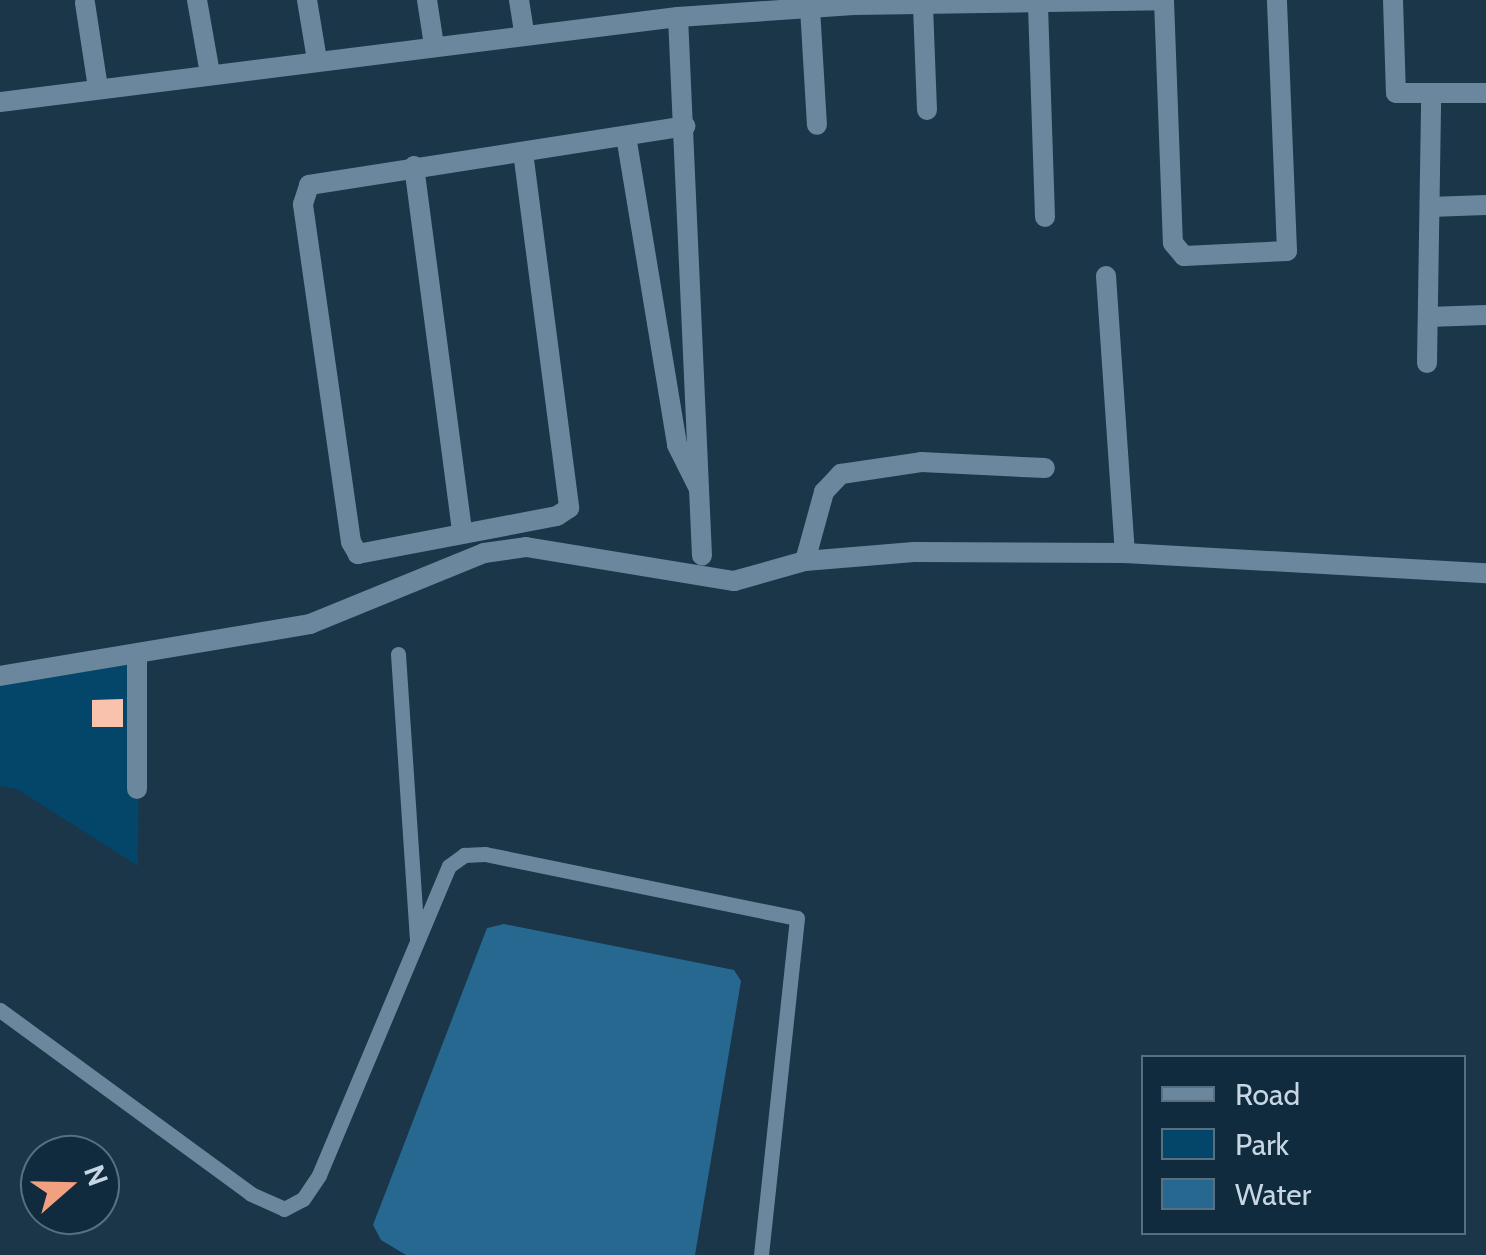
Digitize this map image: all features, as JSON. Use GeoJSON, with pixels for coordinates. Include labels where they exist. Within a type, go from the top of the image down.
{"type":"FeatureCollection","features":[{"type":"Feature","properties":{"kind":"street"},"geometry":{"type":"LineString","coordinates":[[197,0],[210,74]]}},
{"type":"Feature","properties":{"kind":"street"},"geometry":{"type":"LineString","coordinates":[[308,0],[317,60]]}},
{"type":"Feature","properties":{"kind":"street"},"geometry":{"type":"LineString","coordinates":[[427,0],[434,44]]}},
{"type":"Feature","properties":{"kind":"street"},"geometry":{"type":"LineString","coordinates":[[519,0],[524,33]]}},
{"type":"Feature","properties":{"kind":"street"},"geometry":{"type":"LineString","coordinates":[[0,102],[434,44],[678,17],[854,2],[1038,6],[1164,0],[1173,243],[1184,256],[1287,251],[1278,0]]}},
{"type":"Feature","properties":{"kind":"street"},"geometry":{"type":"LineString","coordinates":[[1393,0],[1395,91],[1486,93]]}},
{"type":"Feature","properties":{"kind":"street"},"geometry":{"type":"LineString","coordinates":[[84,3],[98,88]]}},
{"type":"Feature","properties":{"kind":"street"},"geometry":{"type":"LineString","coordinates":[[923,6],[927,110]]}},
{"type":"Feature","properties":{"kind":"street"},"geometry":{"type":"LineString","coordinates":[[1038,6],[1045,216]]}},
{"type":"Feature","properties":{"kind":"street"},"geometry":{"type":"LineString","coordinates":[[810,8],[817,124]]}},
{"type":"Feature","properties":{"kind":"street"},"geometry":{"type":"LineString","coordinates":[[678,17],[702,554]]}},
{"type":"Feature","properties":{"kind":"street"},"geometry":{"type":"LineString","coordinates":[[1426,363],[1432,94]]}},
{"type":"Feature","properties":{"kind":"street"},"geometry":{"type":"LineString","coordinates":[[523,152],[569,508],[557,516],[369,555],[358,554],[351,542],[303,204],[308,184],[685,126]]}},
{"type":"Feature","properties":{"kind":"street"},"geometry":{"type":"LineString","coordinates":[[626,136],[677,445],[701,492]]}},
{"type":"Feature","properties":{"kind":"street"},"geometry":{"type":"LineString","coordinates":[[414,166],[462,533]]}},
{"type":"Feature","properties":{"kind":"street"},"geometry":{"type":"LineString","coordinates":[[1430,207],[1486,205]]}},
{"type":"Feature","properties":{"kind":"street"},"geometry":{"type":"LineString","coordinates":[[1106,276],[1125,553]]}},
{"type":"Feature","properties":{"kind":"street"},"geometry":{"type":"LineString","coordinates":[[1428,317],[1486,315]]}},
{"type":"Feature","properties":{"kind":"street"},"geometry":{"type":"LineString","coordinates":[[805,561],[824,492],[841,474],[921,462],[1046,468]]}},
{"type":"Feature","properties":{"kind":"street"},"geometry":{"type":"LineString","coordinates":[[0,676],[137,658],[310,624],[484,553],[526,548],[734,581],[805,561],[914,552],[1125,553],[1486,573]]}},
{"type":"Feature","properties":{"kind":"street"},"geometry":{"type":"LineString","coordinates":[[137,658],[137,789]]}},
{"type":"Feature","properties":{"kind":"lane"},"geometry":{"type":"LineString","coordinates":[[398,654],[417,942]]}},
{"type":"Feature","properties":{"kind":"lane"},"geometry":{"type":"LineString","coordinates":[[0,1010],[250,1194],[284,1209],[303,1199],[319,1174],[449,866],[474,855],[797,918],[760,1255]]}},
{"type":"Feature","properties":{"kind":"green space"},"geometry":{"type":"Polygon","coordinates":[[[139,650],[138,866],[17,789],[0,786],[0,670],[139,650]]]}},
{"type":"Feature","properties":{"kind":"water"},"geometry":{"type":"Polygon","coordinates":[[[504,924],[734,970],[741,981],[695,1255],[406,1255],[381,1240],[373,1225],[487,928],[504,924]]]}},
{"type":"Feature","properties":{"kind":"building"},"geometry":{"type":"Polygon","coordinates":[[[123,699],[123,727],[92,727],[92,700],[123,699]]]}}]}
